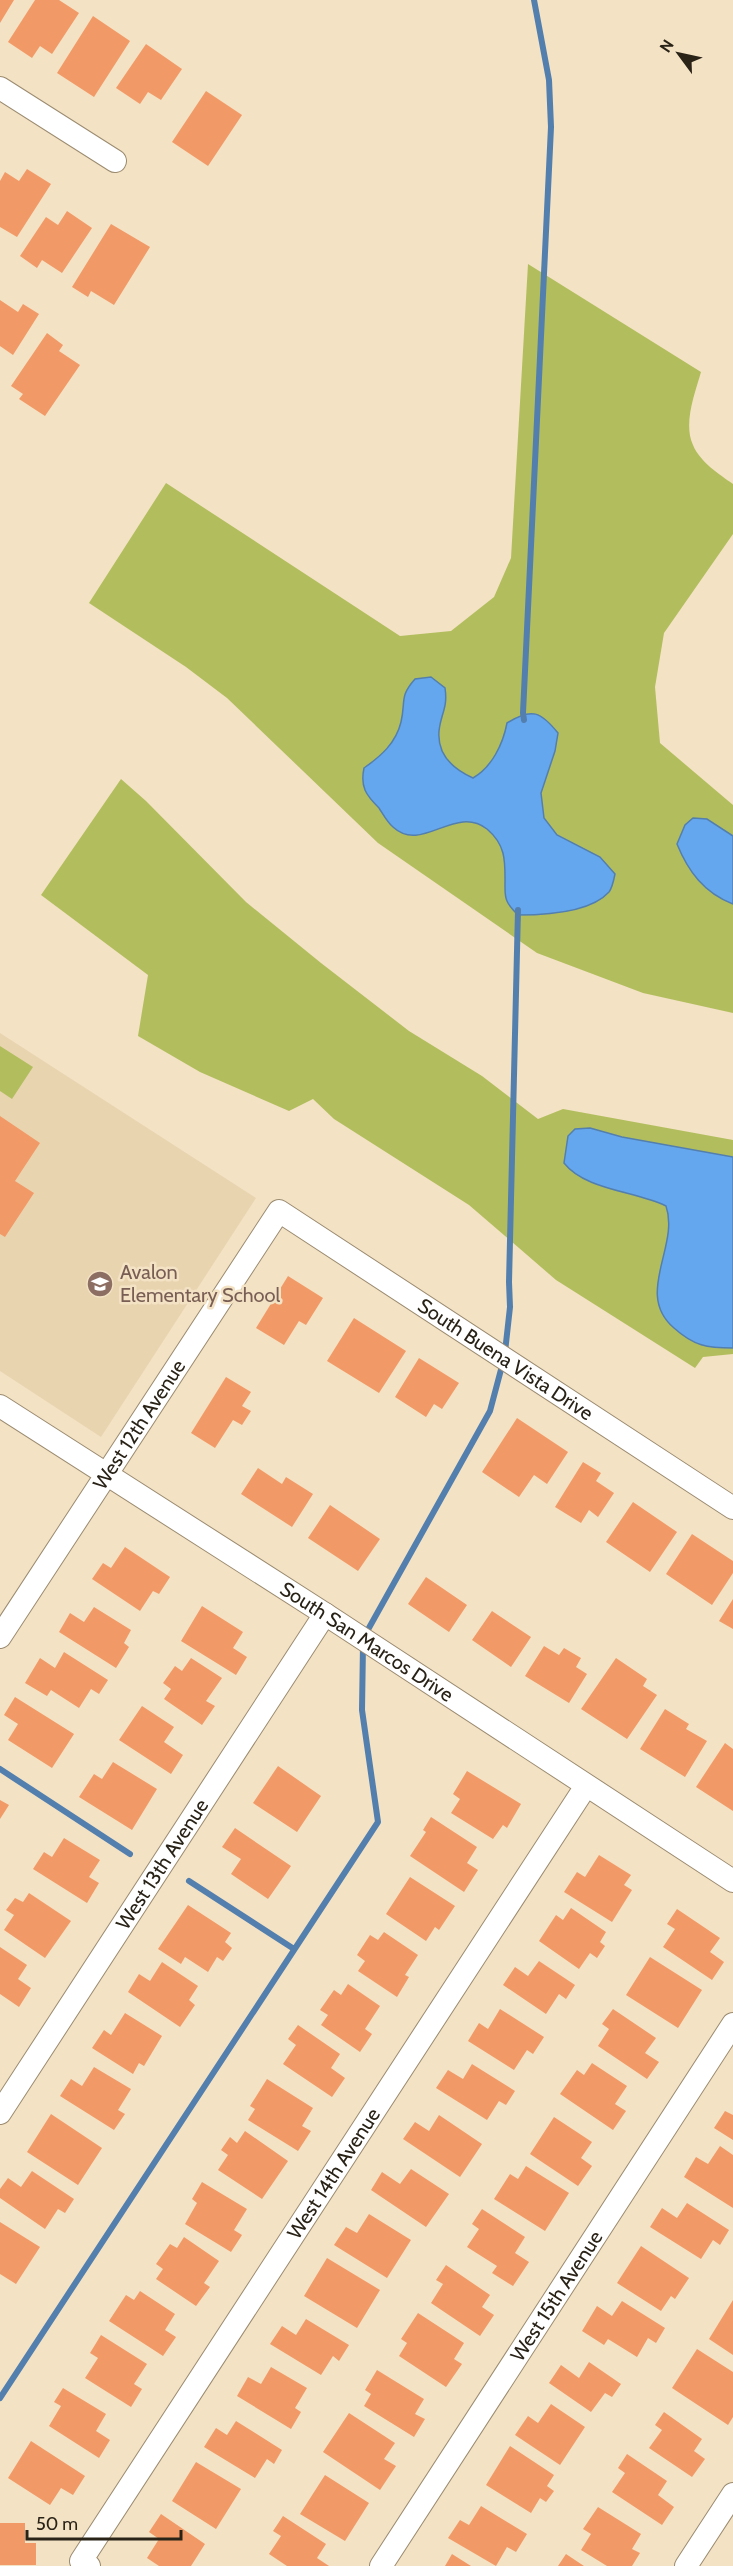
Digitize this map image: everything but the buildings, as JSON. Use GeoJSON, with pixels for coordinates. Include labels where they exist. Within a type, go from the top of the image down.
{"type":"FeatureCollection","features":[{"type":"Feature","properties":{"kind":"street"},"geometry":{"type":"LineString","coordinates":[[0,88],[115,161]]}},
{"type":"Feature","properties":{"kind":"street","name":"West 12th Avenue"},"geometry":{"type":"LineString","coordinates":[[0,1637],[279,1212]]}},
{"type":"Feature","properties":{"kind":"street","name":"South Buena Vista Drive"},"geometry":{"type":"LineString","coordinates":[[279,1212],[733,1508]]}},
{"type":"Feature","properties":{"kind":"street","name":"South San Marcos Drive"},"geometry":{"type":"LineString","coordinates":[[0,1406],[325,1614],[733,1881]]}},
{"type":"Feature","properties":{"kind":"street","name":"West 13th Avenue"},"geometry":{"type":"LineString","coordinates":[[0,2113],[325,1614]]}},
{"type":"Feature","properties":{"kind":"street","name":"West 14th Avenue"},"geometry":{"type":"LineString","coordinates":[[85,2563],[586,1786]]}},
{"type":"Feature","properties":{"kind":"street","name":"West 15th Avenue"},"geometry":{"type":"LineString","coordinates":[[381,2566],[733,2024]]}},
{"type":"Feature","properties":{"kind":"street"},"geometry":{"type":"LineString","coordinates":[[686,2566],[733,2494]]}},
{"type":"Feature","properties":{"kind":"shaded area","name":"Avalon Elementary School"},"geometry":{"type":"Polygon","coordinates":[[[0,1033],[256,1198],[101,1437],[0,1371],[0,1033]]]}},
{"type":"Feature","properties":{"kind":"green space"},"geometry":{"type":"Polygon","coordinates":[[[528,264],[701,372],[691,408],[690,437],[700,457],[733,484],[733,534],[664,633],[655,687],[660,743],[733,805],[733,1013],[643,993],[537,953],[378,843],[227,698],[186,667],[89,603],[166,483],[400,636],[451,631],[494,597],[511,558],[528,264]]]}},
{"type":"Feature","properties":{"kind":"green space"},"geometry":{"type":"Polygon","coordinates":[[[121,779],[146,801],[246,902],[409,1031],[482,1076],[538,1119],[563,1109],[733,1140],[733,1354],[703,1357],[695,1368],[556,1280],[469,1205],[334,1119],[313,1099],[289,1111],[200,1072],[138,1036],[148,975],[41,895],[121,779]]]}},
{"type":"Feature","properties":{"kind":"green space"},"geometry":{"type":"Polygon","coordinates":[[[0,1046],[33,1067],[12,1099],[0,1091],[0,1046]]]}},
{"type":"Feature","properties":{"kind":"water"},"geometry":{"type":"Polygon","coordinates":[[[431,677],[445,688],[446,695],[439,731],[441,747],[453,766],[473,778],[486,768],[503,739],[507,723],[516,718],[536,714],[546,720],[558,733],[555,751],[541,793],[544,818],[557,835],[600,857],[615,874],[609,892],[601,899],[579,909],[518,915],[506,898],[504,855],[494,835],[487,829],[475,823],[463,822],[415,835],[404,834],[387,820],[365,790],[364,768],[392,743],[399,730],[405,695],[410,685],[415,679],[431,677]]]}},
{"type":"Feature","properties":{"kind":"water"},"geometry":{"type":"Polygon","coordinates":[[[693,818],[707,819],[733,836],[733,904],[705,887],[681,854],[677,844],[685,825],[693,818]]]}},
{"type":"Feature","properties":{"kind":"water"},"geometry":{"type":"Polygon","coordinates":[[[590,1128],[622,1137],[733,1157],[733,1348],[708,1346],[688,1339],[663,1315],[658,1300],[658,1285],[668,1237],[669,1221],[666,1206],[597,1185],[573,1172],[564,1163],[568,1136],[575,1129],[590,1128]]]}},
{"type":"Feature","properties":{"kind":"waterway"},"geometry":{"type":"LineString","coordinates":[[524,720],[551,127],[549,80],[534,0]]}},
{"type":"Feature","properties":{"kind":"waterway"},"geometry":{"type":"LineString","coordinates":[[505,1352],[510,1307],[518,910]]}},
{"type":"Feature","properties":{"kind":"waterway"},"geometry":{"type":"LineString","coordinates":[[365,1635],[490,1411],[503,1362]]}},
{"type":"Feature","properties":{"kind":"waterway"},"geometry":{"type":"LineString","coordinates":[[0,2398],[378,1822],[362,1710],[363,1645]]}},
{"type":"Feature","properties":{"kind":"waterway"},"geometry":{"type":"LineString","coordinates":[[0,1769],[130,1854]]}},
{"type":"Feature","properties":{"kind":"waterway"},"geometry":{"type":"LineString","coordinates":[[189,1881],[294,1949]]}},
{"type":"Feature","properties":{"kind":"place","name":"Avalon Elementary School"},"geometry":{"type":"Point","coordinates":[100,1284]}}]}
